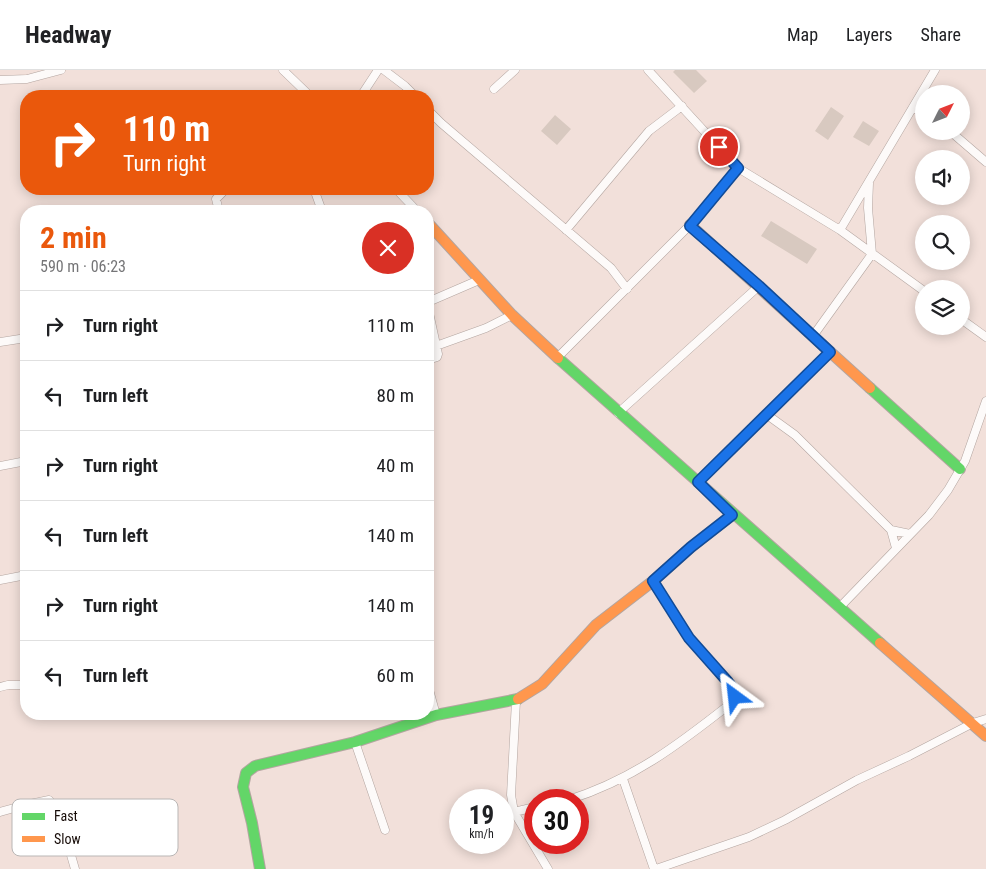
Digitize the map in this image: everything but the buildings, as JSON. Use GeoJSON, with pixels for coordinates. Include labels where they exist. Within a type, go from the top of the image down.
{"type":"FeatureCollection","features":[{"type":"Feature","properties":{"kind":"street"},"geometry":{"type":"LineString","coordinates":[[0,80],[27,79],[61,70]]}},
{"type":"Feature","properties":{"kind":"street"},"geometry":{"type":"LineString","coordinates":[[284,70],[304,90]]}},
{"type":"Feature","properties":{"kind":"street"},"geometry":{"type":"LineString","coordinates":[[365,90],[378,70]]}},
{"type":"Feature","properties":{"kind":"street"},"geometry":{"type":"LineString","coordinates":[[384,70],[409,90]]}},
{"type":"Feature","properties":{"kind":"street"},"geometry":{"type":"LineString","coordinates":[[494,89],[515,70]]}},
{"type":"Feature","properties":{"kind":"street"},"geometry":{"type":"LineString","coordinates":[[648,70],[738,168],[840,230],[915,285]]}},
{"type":"Feature","properties":{"kind":"street"},"geometry":{"type":"LineString","coordinates":[[840,230],[935,70]]}},
{"type":"Feature","properties":{"kind":"street"},"geometry":{"type":"LineString","coordinates":[[566,230],[650,131],[682,106]]}},
{"type":"Feature","properties":{"kind":"street"},"geometry":{"type":"LineString","coordinates":[[434,116],[462,142],[611,268],[627,289]]}},
{"type":"Feature","properties":{"kind":"street"},"geometry":{"type":"LineString","coordinates":[[960,140],[986,162]]}},
{"type":"Feature","properties":{"kind":"street"},"geometry":{"type":"LineString","coordinates":[[557,358],[690,226],[738,168]]}},
{"type":"Feature","properties":{"kind":"street"},"geometry":{"type":"LineString","coordinates":[[813,336],[872,254],[868,208],[869,180]]}},
{"type":"Feature","properties":{"kind":"street"},"geometry":{"type":"LineString","coordinates":[[401,195],[411,205]]}},
{"type":"Feature","properties":{"kind":"street"},"geometry":{"type":"LineString","coordinates":[[690,226],[759,286],[960,469]]}},
{"type":"Feature","properties":{"kind":"street"},"geometry":{"type":"LineString","coordinates":[[434,230],[512,315],[557,358],[698,482],[732,515],[986,736]]}},
{"type":"Feature","properties":{"kind":"street"},"geometry":{"type":"LineString","coordinates":[[434,299],[479,280]]}},
{"type":"Feature","properties":{"kind":"street"},"geometry":{"type":"LineString","coordinates":[[618,413],[759,286]]}},
{"type":"Feature","properties":{"kind":"street"},"geometry":{"type":"LineString","coordinates":[[436,346],[486,328],[512,315]]}},
{"type":"Feature","properties":{"kind":"street"},"geometry":{"type":"LineString","coordinates":[[970,325],[986,337]]}},
{"type":"Feature","properties":{"kind":"street"},"geometry":{"type":"LineString","coordinates":[[434,336],[437,357],[434,358]]}},
{"type":"Feature","properties":{"kind":"street"},"geometry":{"type":"LineString","coordinates":[[0,342],[20,339]]}},
{"type":"Feature","properties":{"kind":"street"},"geometry":{"type":"LineString","coordinates":[[698,482],[830,352]]}},
{"type":"Feature","properties":{"kind":"street"},"geometry":{"type":"LineString","coordinates":[[839,608],[938,503],[960,469],[986,401]]}},
{"type":"Feature","properties":{"kind":"street"},"geometry":{"type":"LineString","coordinates":[[766,414],[795,435],[891,530],[896,548]]}},
{"type":"Feature","properties":{"kind":"street"},"geometry":{"type":"LineString","coordinates":[[0,466],[20,462]]}},
{"type":"Feature","properties":{"kind":"street"},"geometry":{"type":"LineString","coordinates":[[434,707],[436,714],[516,700],[542,684],[596,625],[653,581],[691,547],[732,515]]}},
{"type":"Feature","properties":{"kind":"street"},"geometry":{"type":"LineString","coordinates":[[891,530],[910,534]]}},
{"type":"Feature","properties":{"kind":"street"},"geometry":{"type":"LineString","coordinates":[[0,580],[20,576]]}},
{"type":"Feature","properties":{"kind":"street"},"geometry":{"type":"LineString","coordinates":[[589,793],[623,779],[666,754],[730,704],[735,697],[734,690],[728,682],[689,638],[653,581]]}},
{"type":"Feature","properties":{"kind":"street"},"geometry":{"type":"LineString","coordinates":[[0,687],[20,685]]}},
{"type":"Feature","properties":{"kind":"street"},"geometry":{"type":"LineString","coordinates":[[511,789],[516,700]]}},
{"type":"Feature","properties":{"kind":"street"},"geometry":{"type":"LineString","coordinates":[[623,779],[655,869],[670,867],[749,838],[857,780],[973,723],[986,719]]}},
{"type":"Feature","properties":{"kind":"street"},"geometry":{"type":"LineString","coordinates":[[260,869],[252,823],[243,787],[246,773],[255,766],[355,742],[419,720]]}},
{"type":"Feature","properties":{"kind":"street"},"geometry":{"type":"LineString","coordinates":[[355,742],[385,830]]}},
{"type":"Feature","properties":{"kind":"street"},"geometry":{"type":"LineString","coordinates":[[524,810],[514,812],[548,869]]}},
{"type":"Feature","properties":{"kind":"street"},"geometry":{"type":"LineString","coordinates":[[71,856],[75,869]]}},
{"type":"Feature","properties":{"kind":"traffic: fast"},"geometry":{"type":"LineString","coordinates":[[558,358],[880,643]]}},
{"type":"Feature","properties":{"kind":"traffic: fast"},"geometry":{"type":"LineString","coordinates":[[870,388],[960,469]]}},
{"type":"Feature","properties":{"kind":"traffic: fast"},"geometry":{"type":"LineString","coordinates":[[434,716],[518,699]]}},
{"type":"Feature","properties":{"kind":"traffic: fast"},"geometry":{"type":"LineString","coordinates":[[260,869],[252,823],[243,787],[246,773],[255,766],[355,742],[421,720]]}},
{"type":"Feature","properties":{"kind":"traffic: slow"},"geometry":{"type":"LineString","coordinates":[[690,225],[870,388]]}},
{"type":"Feature","properties":{"kind":"traffic: slow"},"geometry":{"type":"LineString","coordinates":[[434,230],[512,315],[558,358]]}},
{"type":"Feature","properties":{"kind":"traffic: slow"},"geometry":{"type":"LineString","coordinates":[[518,699],[542,684],[596,625],[653,581],[691,547],[732,515]]}},
{"type":"Feature","properties":{"kind":"traffic: slow"},"geometry":{"type":"LineString","coordinates":[[880,643],[986,736]]}},
{"type":"Feature","properties":{"kind":"route"},"geometry":{"type":"LineString","coordinates":[[719,147],[738,168],[690,226],[759,286],[830,352],[698,482],[732,515],[691,547],[653,581],[689,638],[728,682],[734,690],[735,697]]}}]}
